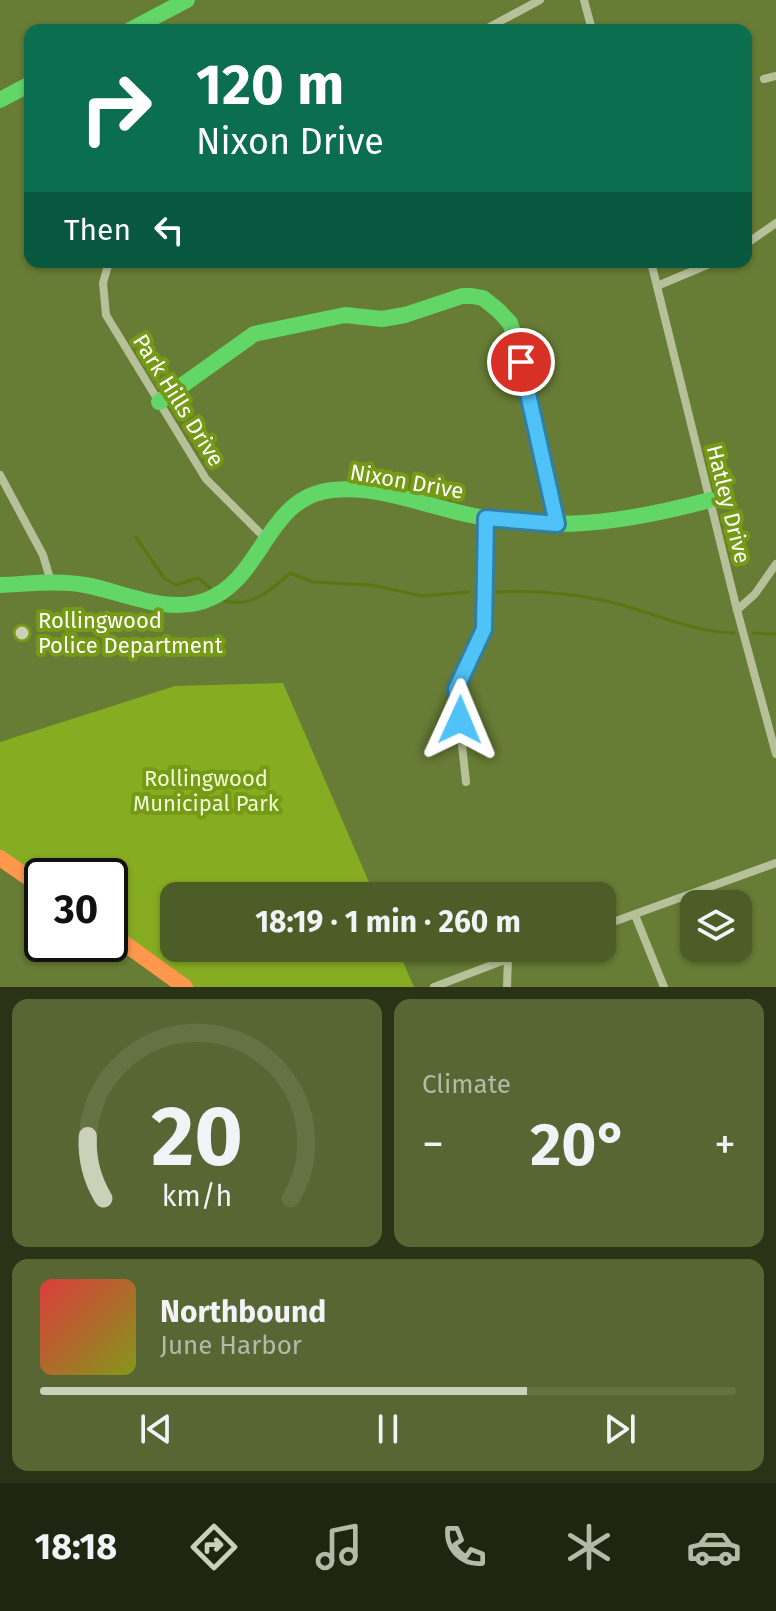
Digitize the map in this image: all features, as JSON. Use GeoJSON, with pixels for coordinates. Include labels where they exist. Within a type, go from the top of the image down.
{"type":"FeatureCollection","features":[{"type":"Feature","properties":{"kind":"street"},"geometry":{"type":"LineString","coordinates":[[141,24],[187,0]]}},
{"type":"Feature","properties":{"kind":"street"},"geometry":{"type":"LineString","coordinates":[[495,24],[540,0]]}},
{"type":"Feature","properties":{"kind":"street"},"geometry":{"type":"LineString","coordinates":[[584,0],[590,24]]}},
{"type":"Feature","properties":{"kind":"street"},"geometry":{"type":"LineString","coordinates":[[764,79],[776,76]]}},
{"type":"Feature","properties":{"kind":"street"},"geometry":{"type":"LineString","coordinates":[[0,100],[24,87]]}},
{"type":"Feature","properties":{"kind":"street"},"geometry":{"type":"LineString","coordinates":[[752,240],[776,223]]}},
{"type":"Feature","properties":{"kind":"street","name":"Park Hills Drive"},"geometry":{"type":"LineString","coordinates":[[107,268],[103,283],[106,315],[206,479],[265,538]]}},
{"type":"Feature","properties":{"kind":"street","name":"Hatley Drive"},"geometry":{"type":"LineString","coordinates":[[652,268],[776,754]]}},
{"type":"Feature","properties":{"kind":"street"},"geometry":{"type":"LineString","coordinates":[[657,286],[700,268]]}},
{"type":"Feature","properties":{"kind":"street"},"geometry":{"type":"LineString","coordinates":[[159,402],[254,334],[345,315],[382,319],[405,315],[462,296],[483,298],[510,323],[514,335],[557,524]]}},
{"type":"Feature","properties":{"kind":"street"},"geometry":{"type":"LineString","coordinates":[[0,475],[43,555],[51,582]]}},
{"type":"Feature","properties":{"kind":"street","name":"Nixon Drive"},"geometry":{"type":"LineString","coordinates":[[0,585],[51,582],[86,585],[154,604],[189,605],[221,593],[247,568],[265,538],[284,515],[301,500],[320,491],[354,490],[486,518],[581,525],[640,518],[710,500]]}},
{"type":"Feature","properties":{"kind":"street"},"geometry":{"type":"LineString","coordinates":[[466,782],[456,689],[484,629],[486,518]]}},
{"type":"Feature","properties":{"kind":"street"},"geometry":{"type":"LineString","coordinates":[[737,610],[755,594],[776,564]]}},
{"type":"Feature","properties":{"kind":"street"},"geometry":{"type":"LineString","coordinates":[[0,858],[24,875]]}},
{"type":"Feature","properties":{"kind":"street"},"geometry":{"type":"LineString","coordinates":[[616,921],[776,863]]}},
{"type":"Feature","properties":{"kind":"street"},"geometry":{"type":"LineString","coordinates":[[635,915],[664,987]]}},
{"type":"Feature","properties":{"kind":"street"},"geometry":{"type":"LineString","coordinates":[[128,946],[185,987]]}},
{"type":"Feature","properties":{"kind":"street"},"geometry":{"type":"LineString","coordinates":[[434,987],[496,962]]}},
{"type":"Feature","properties":{"kind":"street"},"geometry":{"type":"LineString","coordinates":[[507,987],[508,962]]}},
{"type":"Feature","properties":{"kind":"green space","name":"Rollingwood Municipal Park"},"geometry":{"type":"Polygon","coordinates":[[[283,683],[369,882],[160,882],[160,962],[403,962],[414,987],[183,987],[128,947],[128,858],[24,858],[24,875],[0,858],[0,742],[175,686],[283,683]]]}},
{"type":"Feature","properties":{"kind":"waterway"},"geometry":{"type":"LineString","coordinates":[[136,537],[164,578],[176,585],[198,578],[210,588]]}},
{"type":"Feature","properties":{"kind":"waterway"},"geometry":{"type":"LineString","coordinates":[[225,601],[252,600],[290,573],[313,582],[371,585],[422,596],[468,592]]}},
{"type":"Feature","properties":{"kind":"waterway"},"geometry":{"type":"LineString","coordinates":[[497,592],[582,597],[616,603],[695,627],[734,633]]}},
{"type":"Feature","properties":{"kind":"waterway"},"geometry":{"type":"LineString","coordinates":[[753,633],[776,634]]}},
{"type":"Feature","properties":{"kind":"traffic: fast"},"geometry":{"type":"LineString","coordinates":[[141,24],[187,0]]}},
{"type":"Feature","properties":{"kind":"traffic: fast"},"geometry":{"type":"LineString","coordinates":[[0,100],[24,87]]}},
{"type":"Feature","properties":{"kind":"traffic: fast"},"geometry":{"type":"LineString","coordinates":[[159,402],[254,334],[345,315],[382,319],[405,315],[462,296],[483,298],[510,323],[514,335],[557,524]]}},
{"type":"Feature","properties":{"kind":"traffic: fast"},"geometry":{"type":"LineString","coordinates":[[0,585],[74,584],[174,605],[204,601],[224,591],[240,576],[278,522],[293,507],[310,496],[333,490],[385,493],[501,520],[561,524],[620,519],[710,500]]}},
{"type":"Feature","properties":{"kind":"traffic: slow"},"geometry":{"type":"LineString","coordinates":[[0,858],[24,875]]}},
{"type":"Feature","properties":{"kind":"traffic: slow"},"geometry":{"type":"LineString","coordinates":[[128,946],[185,987]]}},
{"type":"Feature","properties":{"kind":"place","name":"Rollingwood Police Department"},"geometry":{"type":"Point","coordinates":[22,633]}},
{"type":"Feature","properties":{"kind":"route"},"geometry":{"type":"LineString","coordinates":[[460,720],[456,689],[484,629],[486,518],[557,524],[521,362]]}}]}
